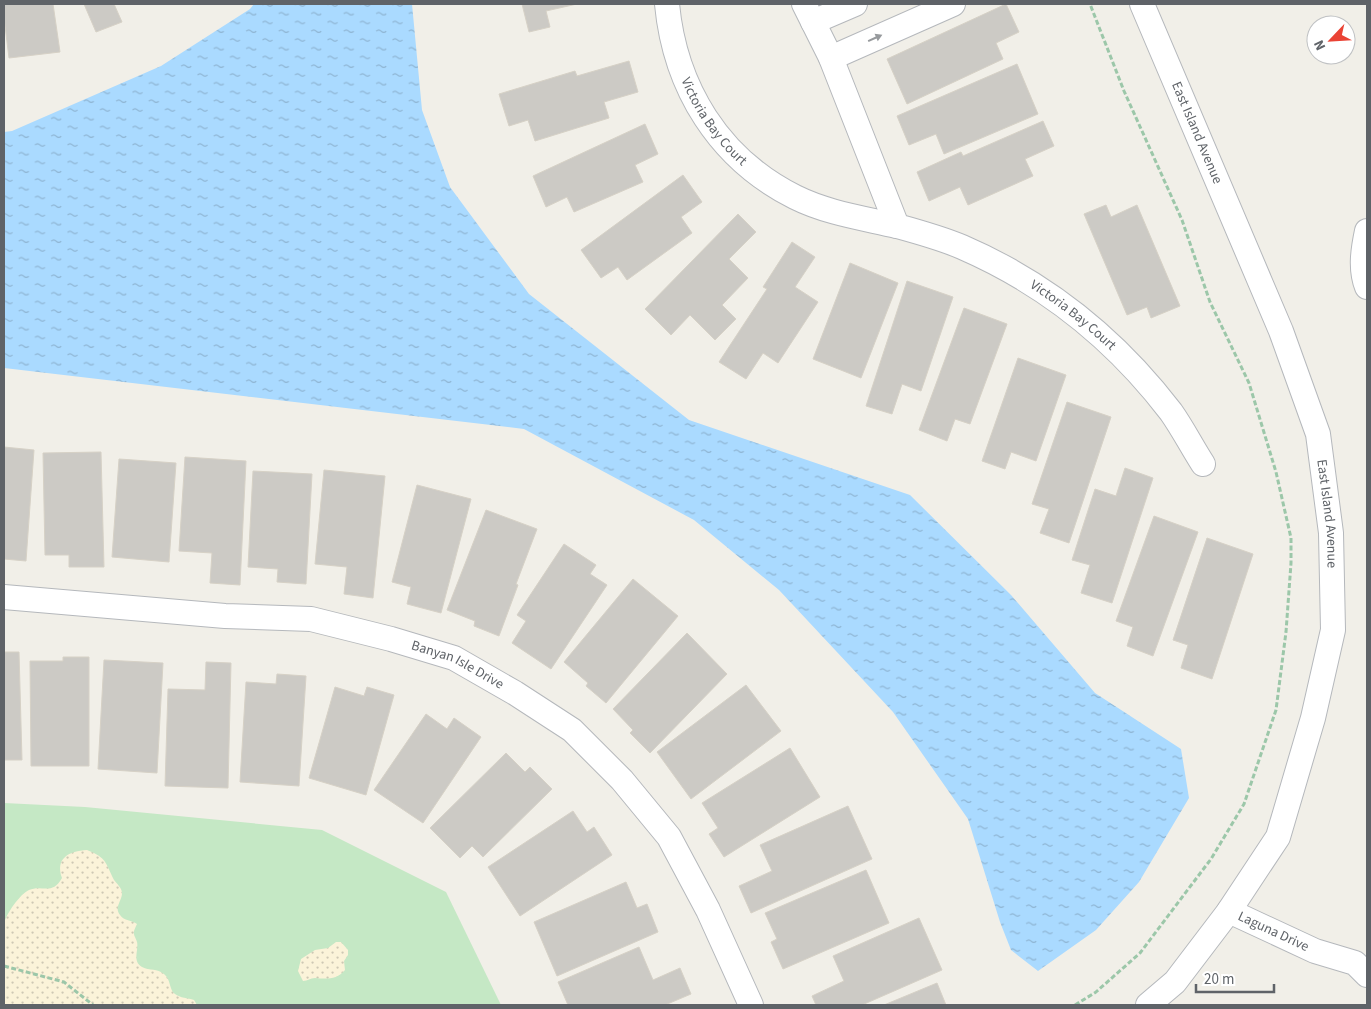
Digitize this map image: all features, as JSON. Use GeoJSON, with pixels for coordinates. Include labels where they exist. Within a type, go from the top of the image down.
{"type":"FeatureCollection","features":[{"type":"Feature","properties":{"kind":"street","name":"Victoria Bay Court"},"geometry":{"type":"LineString","coordinates":[[667,4],[670,30],[679,65],[693,98],[713,129],[737,156],[765,179],[796,197],[830,210],[898,226],[961,247],[1008,269],[1051,295],[1091,326],[1128,361],[1171,413],[1203,464]]}},
{"type":"Feature","properties":{"kind":"street"},"geometry":{"type":"LineString","coordinates":[[855,4],[808,13],[830,58],[898,226]]}},
{"type":"Feature","properties":{"kind":"street"},"geometry":{"type":"LineString","coordinates":[[830,58],[953,4]]}},
{"type":"Feature","properties":{"kind":"street","name":"East Island Avenue"},"geometry":{"type":"LineString","coordinates":[[1142,4],[1281,331],[1318,434],[1331,532],[1333,630],[1313,718],[1278,837],[1229,911],[1175,982],[1148,1005]]}},
{"type":"Feature","properties":{"kind":"street"},"geometry":{"type":"LineString","coordinates":[[1367,231],[1362,259],[1367,287]]}},
{"type":"Feature","properties":{"kind":"street","name":"Banyan Isle Drive"},"geometry":{"type":"LineString","coordinates":[[4,598],[225,616],[311,619],[391,639],[454,658],[572,730],[622,780],[669,837],[708,910],[750,1005]]}},
{"type":"Feature","properties":{"kind":"street","name":"Laguna Drive"},"geometry":{"type":"LineString","coordinates":[[1229,911],[1315,951],[1363,962]]}},
{"type":"Feature","properties":{"kind":"path"},"geometry":{"type":"LineString","coordinates":[[1076,1005],[1096,992],[1140,953],[1211,858],[1244,804],[1276,710],[1286,632],[1291,563],[1291,538],[1276,472],[1249,383],[1210,302],[1182,220],[1124,91],[1090,4]]}},
{"type":"Feature","properties":{"kind":"path"},"geometry":{"type":"LineString","coordinates":[[4,966],[64,982],[93,1005]]}},
{"type":"Feature","properties":{"kind":"green space"},"geometry":{"type":"Polygon","coordinates":[[[4,803],[85,807],[322,830],[446,892],[501,1005],[4,1005],[4,803]]]}},
{"type":"Feature","properties":{"kind":"sand"},"geometry":{"type":"Polygon","coordinates":[[[87,850],[105,861],[114,880],[121,889],[122,896],[118,909],[120,915],[137,924],[134,935],[137,942],[137,962],[139,965],[161,972],[168,979],[175,994],[194,1000],[197,1005],[4,1005],[3,930],[7,915],[25,892],[34,889],[51,888],[58,883],[62,878],[60,865],[65,857],[75,852],[87,850]]]}},
{"type":"Feature","properties":{"kind":"sand"},"geometry":{"type":"Polygon","coordinates":[[[336,942],[341,942],[348,950],[348,955],[344,961],[345,970],[335,977],[327,979],[313,978],[303,981],[298,971],[301,959],[315,950],[328,948],[336,942]]]}},
{"type":"Feature","properties":{"kind":"water"},"geometry":{"type":"Polygon","coordinates":[[[254,4],[412,4],[422,110],[450,187],[529,294],[689,420],[910,495],[1011,595],[1095,693],[1181,749],[1189,798],[1139,882],[1096,930],[1038,971],[1011,950],[1000,922],[968,819],[893,712],[779,590],[694,520],[524,429],[4,368],[4,132],[12,131],[161,66],[250,9],[254,4]]]}},
{"type":"Feature","properties":{"kind":"building"},"geometry":{"type":"Polygon","coordinates":[[[4,4],[53,4],[60,52],[9,58],[4,4]]]}},
{"type":"Feature","properties":{"kind":"building"},"geometry":{"type":"Polygon","coordinates":[[[84,4],[114,4],[122,22],[96,32],[84,4]]]}},
{"type":"Feature","properties":{"kind":"building"},"geometry":{"type":"Polygon","coordinates":[[[522,4],[577,4],[546,11],[550,27],[529,32],[522,4]]]}},
{"type":"Feature","properties":{"kind":"building"},"geometry":{"type":"Polygon","coordinates":[[[1006,4],[1019,32],[996,43],[1003,59],[907,104],[887,59],[1006,4]]]}},
{"type":"Feature","properties":{"kind":"building"},"geometry":{"type":"Polygon","coordinates":[[[629,61],[638,92],[604,102],[609,118],[535,141],[528,120],[509,126],[499,94],[575,71],[577,76],[629,61]]]}},
{"type":"Feature","properties":{"kind":"building"},"geometry":{"type":"Polygon","coordinates":[[[1017,64],[1038,114],[944,154],[936,134],[909,145],[897,116],[1017,64]]]}},
{"type":"Feature","properties":{"kind":"building"},"geometry":{"type":"Polygon","coordinates":[[[1043,121],[1054,146],[1025,159],[1033,176],[968,205],[960,187],[929,201],[917,172],[961,152],[963,156],[1043,121]]]}},
{"type":"Feature","properties":{"kind":"building"},"geometry":{"type":"Polygon","coordinates":[[[645,124],[658,154],[635,165],[643,182],[574,212],[567,197],[546,207],[533,176],[645,124]]]}},
{"type":"Feature","properties":{"kind":"building"},"geometry":{"type":"Polygon","coordinates":[[[683,175],[702,202],[681,217],[692,233],[627,280],[618,267],[601,278],[581,250],[683,175]]]}},
{"type":"Feature","properties":{"kind":"building"},"geometry":{"type":"Polygon","coordinates":[[[1106,205],[1111,217],[1137,205],[1180,306],[1151,318],[1147,307],[1127,315],[1084,214],[1106,205]]]}},
{"type":"Feature","properties":{"kind":"building"},"geometry":{"type":"Polygon","coordinates":[[[738,214],[756,232],[729,259],[748,278],[722,305],[736,319],[715,340],[690,315],[671,335],[645,309],[738,214]]]}},
{"type":"Feature","properties":{"kind":"building"},"geometry":{"type":"Polygon","coordinates":[[[792,242],[815,257],[795,287],[818,302],[778,363],[763,353],[746,379],[719,362],[767,289],[763,287],[792,242]]]}},
{"type":"Feature","properties":{"kind":"building"},"geometry":{"type":"Polygon","coordinates":[[[850,263],[898,283],[861,378],[813,359],[850,263]]]}},
{"type":"Feature","properties":{"kind":"building"},"geometry":{"type":"Polygon","coordinates":[[[907,281],[953,297],[921,391],[902,384],[892,414],[866,406],[907,281]]]}},
{"type":"Feature","properties":{"kind":"building"},"geometry":{"type":"Polygon","coordinates":[[[964,308],[1007,324],[970,424],[955,419],[947,441],[919,430],[964,308]]]}},
{"type":"Feature","properties":{"kind":"building"},"geometry":{"type":"Polygon","coordinates":[[[1018,358],[1066,375],[1036,461],[1011,452],[1005,469],[982,461],[1018,358]]]}},
{"type":"Feature","properties":{"kind":"building"},"geometry":{"type":"Polygon","coordinates":[[[1067,402],[1111,417],[1069,543],[1040,533],[1049,509],[1032,504],[1067,402]]]}},
{"type":"Feature","properties":{"kind":"building"},"geometry":{"type":"Polygon","coordinates":[[[4,447],[34,450],[26,561],[4,559],[4,447]]]}},
{"type":"Feature","properties":{"kind":"building"},"geometry":{"type":"Polygon","coordinates":[[[101,452],[104,567],[69,567],[69,555],[45,555],[43,453],[101,452]]]}},
{"type":"Feature","properties":{"kind":"building"},"geometry":{"type":"Polygon","coordinates":[[[185,457],[246,461],[240,585],[210,583],[212,553],[179,551],[185,457]]]}},
{"type":"Feature","properties":{"kind":"building"},"geometry":{"type":"Polygon","coordinates":[[[119,459],[176,463],[169,562],[112,557],[119,459]]]}},
{"type":"Feature","properties":{"kind":"building"},"geometry":{"type":"Polygon","coordinates":[[[1125,468],[1153,478],[1112,603],[1081,593],[1090,565],[1072,560],[1095,489],[1116,496],[1125,468]]]}},
{"type":"Feature","properties":{"kind":"building"},"geometry":{"type":"Polygon","coordinates":[[[324,470],[385,476],[373,598],[344,594],[347,567],[315,564],[324,470]]]}},
{"type":"Feature","properties":{"kind":"building"},"geometry":{"type":"Polygon","coordinates":[[[253,471],[312,474],[306,584],[277,582],[278,569],[248,567],[253,471]]]}},
{"type":"Feature","properties":{"kind":"building"},"geometry":{"type":"Polygon","coordinates":[[[417,485],[471,499],[441,613],[407,604],[411,587],[392,582],[417,485]]]}},
{"type":"Feature","properties":{"kind":"building"},"geometry":{"type":"Polygon","coordinates":[[[486,510],[537,529],[499,636],[474,626],[475,621],[447,610],[486,510]]]}},
{"type":"Feature","properties":{"kind":"building"},"geometry":{"type":"Polygon","coordinates":[[[1154,516],[1198,532],[1153,656],[1127,646],[1133,627],[1116,621],[1154,516]]]}},
{"type":"Feature","properties":{"kind":"building"},"geometry":{"type":"Polygon","coordinates":[[[1207,538],[1253,554],[1212,679],[1181,668],[1188,645],[1173,640],[1207,538]]]}},
{"type":"Feature","properties":{"kind":"building"},"geometry":{"type":"Polygon","coordinates":[[[564,544],[596,565],[590,574],[607,585],[551,669],[512,643],[526,621],[517,615],[564,544]]]}},
{"type":"Feature","properties":{"kind":"building"},"geometry":{"type":"Polygon","coordinates":[[[633,579],[678,616],[606,703],[586,686],[588,683],[564,662],[633,579]]]}},
{"type":"Feature","properties":{"kind":"building"},"geometry":{"type":"Polygon","coordinates":[[[687,633],[727,674],[650,753],[630,733],[633,730],[613,709],[687,633]]]}},
{"type":"Feature","properties":{"kind":"building"},"geometry":{"type":"Polygon","coordinates":[[[4,652],[19,652],[22,760],[4,760],[4,652]]]}},
{"type":"Feature","properties":{"kind":"building"},"geometry":{"type":"Polygon","coordinates":[[[63,657],[89,657],[89,766],[31,766],[30,661],[63,661],[63,657]]]}},
{"type":"Feature","properties":{"kind":"building"},"geometry":{"type":"Polygon","coordinates":[[[104,660],[163,663],[157,773],[98,769],[104,660]]]}},
{"type":"Feature","properties":{"kind":"building"},"geometry":{"type":"Polygon","coordinates":[[[206,662],[231,663],[228,788],[165,786],[168,689],[205,690],[206,662]]]}},
{"type":"Feature","properties":{"kind":"building"},"geometry":{"type":"Polygon","coordinates":[[[277,674],[306,676],[299,786],[240,782],[246,682],[276,684],[277,674]]]}},
{"type":"Feature","properties":{"kind":"building"},"geometry":{"type":"Polygon","coordinates":[[[746,685],[781,731],[691,799],[657,752],[746,685]]]}},
{"type":"Feature","properties":{"kind":"building"},"geometry":{"type":"Polygon","coordinates":[[[335,687],[364,696],[367,687],[394,695],[366,795],[309,778],[335,687]]]}},
{"type":"Feature","properties":{"kind":"building"},"geometry":{"type":"Polygon","coordinates":[[[426,714],[447,729],[454,718],[481,737],[423,823],[374,790],[426,714]]]}},
{"type":"Feature","properties":{"kind":"building"},"geometry":{"type":"Polygon","coordinates":[[[790,748],[820,797],[724,857],[709,834],[718,828],[702,803],[790,748]]]}},
{"type":"Feature","properties":{"kind":"building"},"geometry":{"type":"Polygon","coordinates":[[[506,753],[525,772],[530,767],[552,789],[483,857],[472,846],[460,858],[430,828],[506,753]]]}},
{"type":"Feature","properties":{"kind":"building"},"geometry":{"type":"Polygon","coordinates":[[[848,806],[872,859],[751,913],[739,886],[772,871],[760,845],[848,806]]]}},
{"type":"Feature","properties":{"kind":"building"},"geometry":{"type":"Polygon","coordinates":[[[573,811],[587,832],[594,827],[612,855],[520,916],[488,867],[573,811]]]}},
{"type":"Feature","properties":{"kind":"building"},"geometry":{"type":"Polygon","coordinates":[[[866,870],[889,923],[783,969],[771,942],[777,939],[765,913],[866,870]]]}},
{"type":"Feature","properties":{"kind":"building"},"geometry":{"type":"Polygon","coordinates":[[[626,882],[637,908],[647,904],[658,932],[557,976],[534,922],[626,882]]]}},
{"type":"Feature","properties":{"kind":"building"},"geometry":{"type":"Polygon","coordinates":[[[919,918],[942,970],[862,1005],[816,1005],[812,996],[844,981],[833,956],[919,918]]]}},
{"type":"Feature","properties":{"kind":"building"},"geometry":{"type":"Polygon","coordinates":[[[639,947],[653,980],[680,968],[691,994],[665,1005],[568,1005],[558,982],[639,947]]]}},
{"type":"Feature","properties":{"kind":"building"},"geometry":{"type":"Polygon","coordinates":[[[937,983],[946,1005],[884,1005],[937,983]]]}}]}
